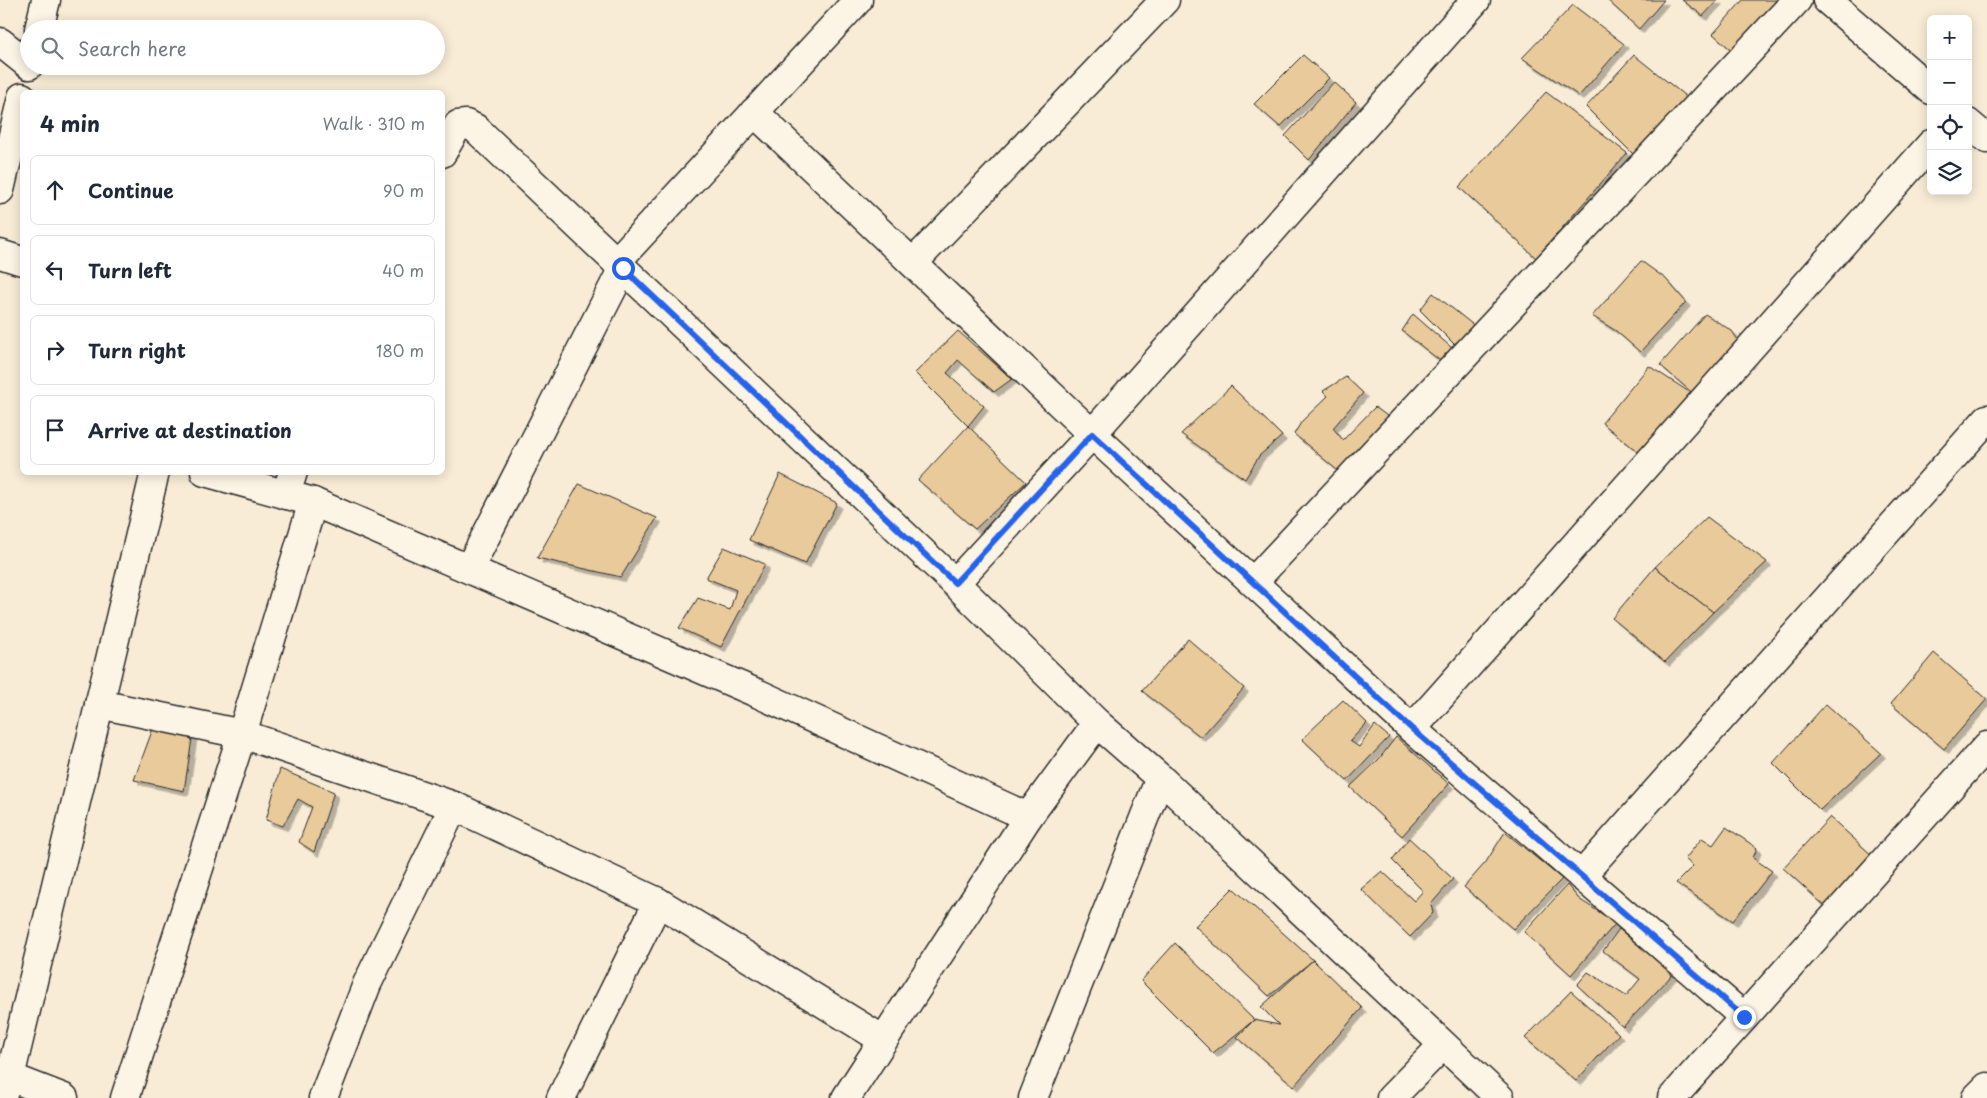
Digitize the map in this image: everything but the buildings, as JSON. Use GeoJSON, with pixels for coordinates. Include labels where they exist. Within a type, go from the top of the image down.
{"type":"FeatureCollection","features":[{"type":"Feature","properties":{"kind":"street"},"geometry":{"type":"LineString","coordinates":[[41,20],[46,0]]}},
{"type":"Feature","properties":{"kind":"street"},"geometry":{"type":"LineString","coordinates":[[469,569],[620,265],[754,112],[858,0]]}},
{"type":"Feature","properties":{"kind":"street"},"geometry":{"type":"LineString","coordinates":[[913,263],[1165,0]]}},
{"type":"Feature","properties":{"kind":"street"},"geometry":{"type":"LineString","coordinates":[[955,583],[1092,434],[1476,0]]}},
{"type":"Feature","properties":{"kind":"street"},"geometry":{"type":"LineString","coordinates":[[1253,582],[1798,0]]}},
{"type":"Feature","properties":{"kind":"street"},"geometry":{"type":"LineString","coordinates":[[1826,0],[1927,87]]}},
{"type":"Feature","properties":{"kind":"street"},"geometry":{"type":"LineString","coordinates":[[0,42],[20,58]]}},
{"type":"Feature","properties":{"kind":"street"},"geometry":{"type":"LineString","coordinates":[[24,90],[28,75]]}},
{"type":"Feature","properties":{"kind":"street"},"geometry":{"type":"LineString","coordinates":[[0,190],[20,105]]}},
{"type":"Feature","properties":{"kind":"street"},"geometry":{"type":"LineString","coordinates":[[754,112],[1092,434],[1412,729],[1744,1017]]}},
{"type":"Feature","properties":{"kind":"street"},"geometry":{"type":"LineString","coordinates":[[445,148],[458,125],[466,124],[475,128],[955,583],[1098,723],[1160,778],[1500,1098]]}},
{"type":"Feature","properties":{"kind":"street"},"geometry":{"type":"LineString","coordinates":[[1972,126],[1987,139]]}},
{"type":"Feature","properties":{"kind":"street"},"geometry":{"type":"LineString","coordinates":[[1412,729],[1927,149]]}},
{"type":"Feature","properties":{"kind":"street"},"geometry":{"type":"LineString","coordinates":[[0,254],[20,260]]}},
{"type":"Feature","properties":{"kind":"street"},"geometry":{"type":"LineString","coordinates":[[1581,876],[1987,419]]}},
{"type":"Feature","properties":{"kind":"street"},"geometry":{"type":"LineString","coordinates":[[64,1098],[6,1087],[154,475]]}},
{"type":"Feature","properties":{"kind":"street"},"geometry":{"type":"LineString","coordinates":[[226,475],[289,484],[313,502],[759,694],[1028,817]]}},
{"type":"Feature","properties":{"kind":"street"},"geometry":{"type":"LineString","coordinates":[[125,1098],[242,734],[313,502]]}},
{"type":"Feature","properties":{"kind":"street"},"geometry":{"type":"LineString","coordinates":[[99,704],[242,734],[454,806],[658,902],[882,1039]]}},
{"type":"Feature","properties":{"kind":"street"},"geometry":{"type":"LineString","coordinates":[[846,1098],[882,1039],[1028,817],[1098,723]]}},
{"type":"Feature","properties":{"kind":"street"},"geometry":{"type":"LineString","coordinates":[[1672,1098],[1987,746]]}},
{"type":"Feature","properties":{"kind":"street"},"geometry":{"type":"LineString","coordinates":[[1033,1098],[1160,778]]}},
{"type":"Feature","properties":{"kind":"street"},"geometry":{"type":"LineString","coordinates":[[323,1098],[367,984],[454,806]]}},
{"type":"Feature","properties":{"kind":"street"},"geometry":{"type":"LineString","coordinates":[[571,1094],[658,902]]}},
{"type":"Feature","properties":{"kind":"street"},"geometry":{"type":"LineString","coordinates":[[1391,1098],[1443,1046]]}},
{"type":"Feature","properties":{"kind":"street"},"geometry":{"type":"LineString","coordinates":[[1976,1098],[1987,1087]]}},
{"type":"Feature","properties":{"kind":"route"},"geometry":{"type":"LineString","coordinates":[[623,268],[955,583],[1092,434],[1412,729],[1744,1017]]}}]}
